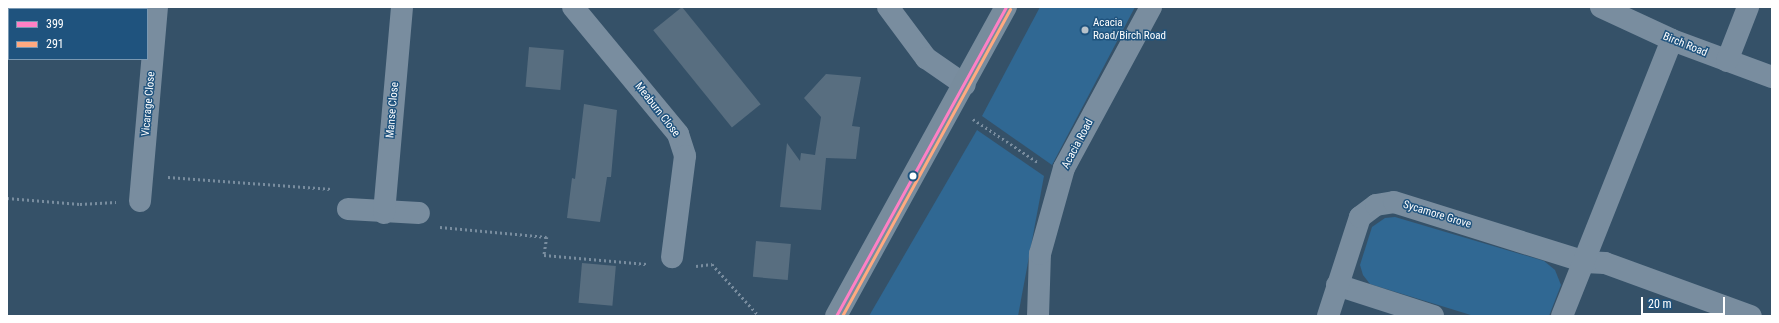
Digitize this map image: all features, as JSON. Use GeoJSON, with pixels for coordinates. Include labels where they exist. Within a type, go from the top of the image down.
{"type":"FeatureCollection","features":[{"type":"Feature","properties":{"kind":"main road"},"geometry":{"type":"LineString","coordinates":[[836,316],[954,106],[1006,7]]}},
{"type":"Feature","properties":{"kind":"street","name":"Vicarage Close"},"geometry":{"type":"LineString","coordinates":[[140,200],[157,7]]}},
{"type":"Feature","properties":{"kind":"street","name":"Manse Close"},"geometry":{"type":"LineString","coordinates":[[384,213],[402,7]]}},
{"type":"Feature","properties":{"kind":"street","name":"Meaburn Close"},"geometry":{"type":"LineString","coordinates":[[574,7],[678,134],[685,156],[671,261]]}},
{"type":"Feature","properties":{"kind":"street"},"geometry":{"type":"LineString","coordinates":[[888,7],[926,58],[965,85]]}},
{"type":"Feature","properties":{"kind":"street","name":"Acacia Road"},"geometry":{"type":"LineString","coordinates":[[1038,316],[1040,254],[1062,176],[1151,7]]}},
{"type":"Feature","properties":{"kind":"street","name":"Birch Road"},"geometry":{"type":"LineString","coordinates":[[1601,7],[1672,40],[1772,77]]}},
{"type":"Feature","properties":{"kind":"street"},"geometry":{"type":"LineString","coordinates":[[1727,61],[1748,7]]}},
{"type":"Feature","properties":{"kind":"street"},"geometry":{"type":"LineString","coordinates":[[1562,316],[1585,262],[1672,40]]}},
{"type":"Feature","properties":{"kind":"street","name":"Sycamore Grove"},"geometry":{"type":"LineString","coordinates":[[1328,316],[1360,217],[1376,205],[1394,202],[1585,262],[1605,263],[1751,316]]}},
{"type":"Feature","properties":{"kind":"street"},"geometry":{"type":"LineString","coordinates":[[348,209],[384,213],[419,213]]}},
{"type":"Feature","properties":{"kind":"street"},"geometry":{"type":"LineString","coordinates":[[1337,285],[1433,316]]}},
{"type":"Feature","properties":{"kind":"path"},"geometry":{"type":"LineString","coordinates":[[954,106],[1025,155],[1062,176]]}},
{"type":"Feature","properties":{"kind":"path"},"geometry":{"type":"LineString","coordinates":[[142,175],[355,190],[348,209]]}},
{"type":"Feature","properties":{"kind":"path"},"geometry":{"type":"LineString","coordinates":[[7,198],[80,204],[140,200]]}},
{"type":"Feature","properties":{"kind":"path"},"geometry":{"type":"LineString","coordinates":[[419,213],[432,226],[547,237],[544,255],[712,264],[759,316]]}},
{"type":"Feature","properties":{"kind":"shaded area"},"geometry":{"type":"Polygon","coordinates":[[[1040,7],[1135,7],[1052,165],[982,116],[1040,7]]]}},
{"type":"Feature","properties":{"kind":"shaded area"},"geometry":{"type":"Polygon","coordinates":[[[977,130],[1044,176],[1018,316],[869,316],[977,130]]]}},
{"type":"Feature","properties":{"kind":"shaded area"},"geometry":{"type":"Polygon","coordinates":[[[1395,217],[1544,261],[1555,270],[1561,285],[1549,316],[1474,316],[1370,284],[1363,275],[1360,265],[1372,227],[1385,218],[1395,217]]]}},
{"type":"Feature","properties":{"kind":"building"},"geometry":{"type":"Polygon","coordinates":[[[682,7],[761,104],[732,127],[653,30],[682,7]]]}},
{"type":"Feature","properties":{"kind":"building"},"geometry":{"type":"Polygon","coordinates":[[[529,47],[564,50],[560,90],[526,87],[529,47]]]}},
{"type":"Feature","properties":{"kind":"building"},"geometry":{"type":"Polygon","coordinates":[[[826,74],[861,77],[852,126],[860,127],[856,159],[826,158],[821,210],[780,207],[787,143],[800,161],[801,153],[815,155],[821,117],[804,98],[826,74]]]}},
{"type":"Feature","properties":{"kind":"building"},"geometry":{"type":"Polygon","coordinates":[[[584,104],[617,110],[611,177],[607,177],[600,222],[567,218],[572,178],[575,179],[584,104]]]}},
{"type":"Feature","properties":{"kind":"building"},"geometry":{"type":"Polygon","coordinates":[[[756,241],[791,244],[788,280],[753,277],[756,241]]]}},
{"type":"Feature","properties":{"kind":"building"},"geometry":{"type":"Polygon","coordinates":[[[582,263],[616,266],[612,306],[579,303],[582,263]]]}},
{"type":"Feature","properties":{"kind":"transit line","name":"399"},"geometry":{"type":"LineString","coordinates":[[836,316],[1006,7]]}},
{"type":"Feature","properties":{"kind":"transit line","name":"291"},"geometry":{"type":"LineString","coordinates":[[842,316],[1010,9]]}},
{"type":"Feature","properties":{"kind":"place","name":"Acacia Road/Birch Road"},"geometry":{"type":"Point","coordinates":[1085,30]}}]}
